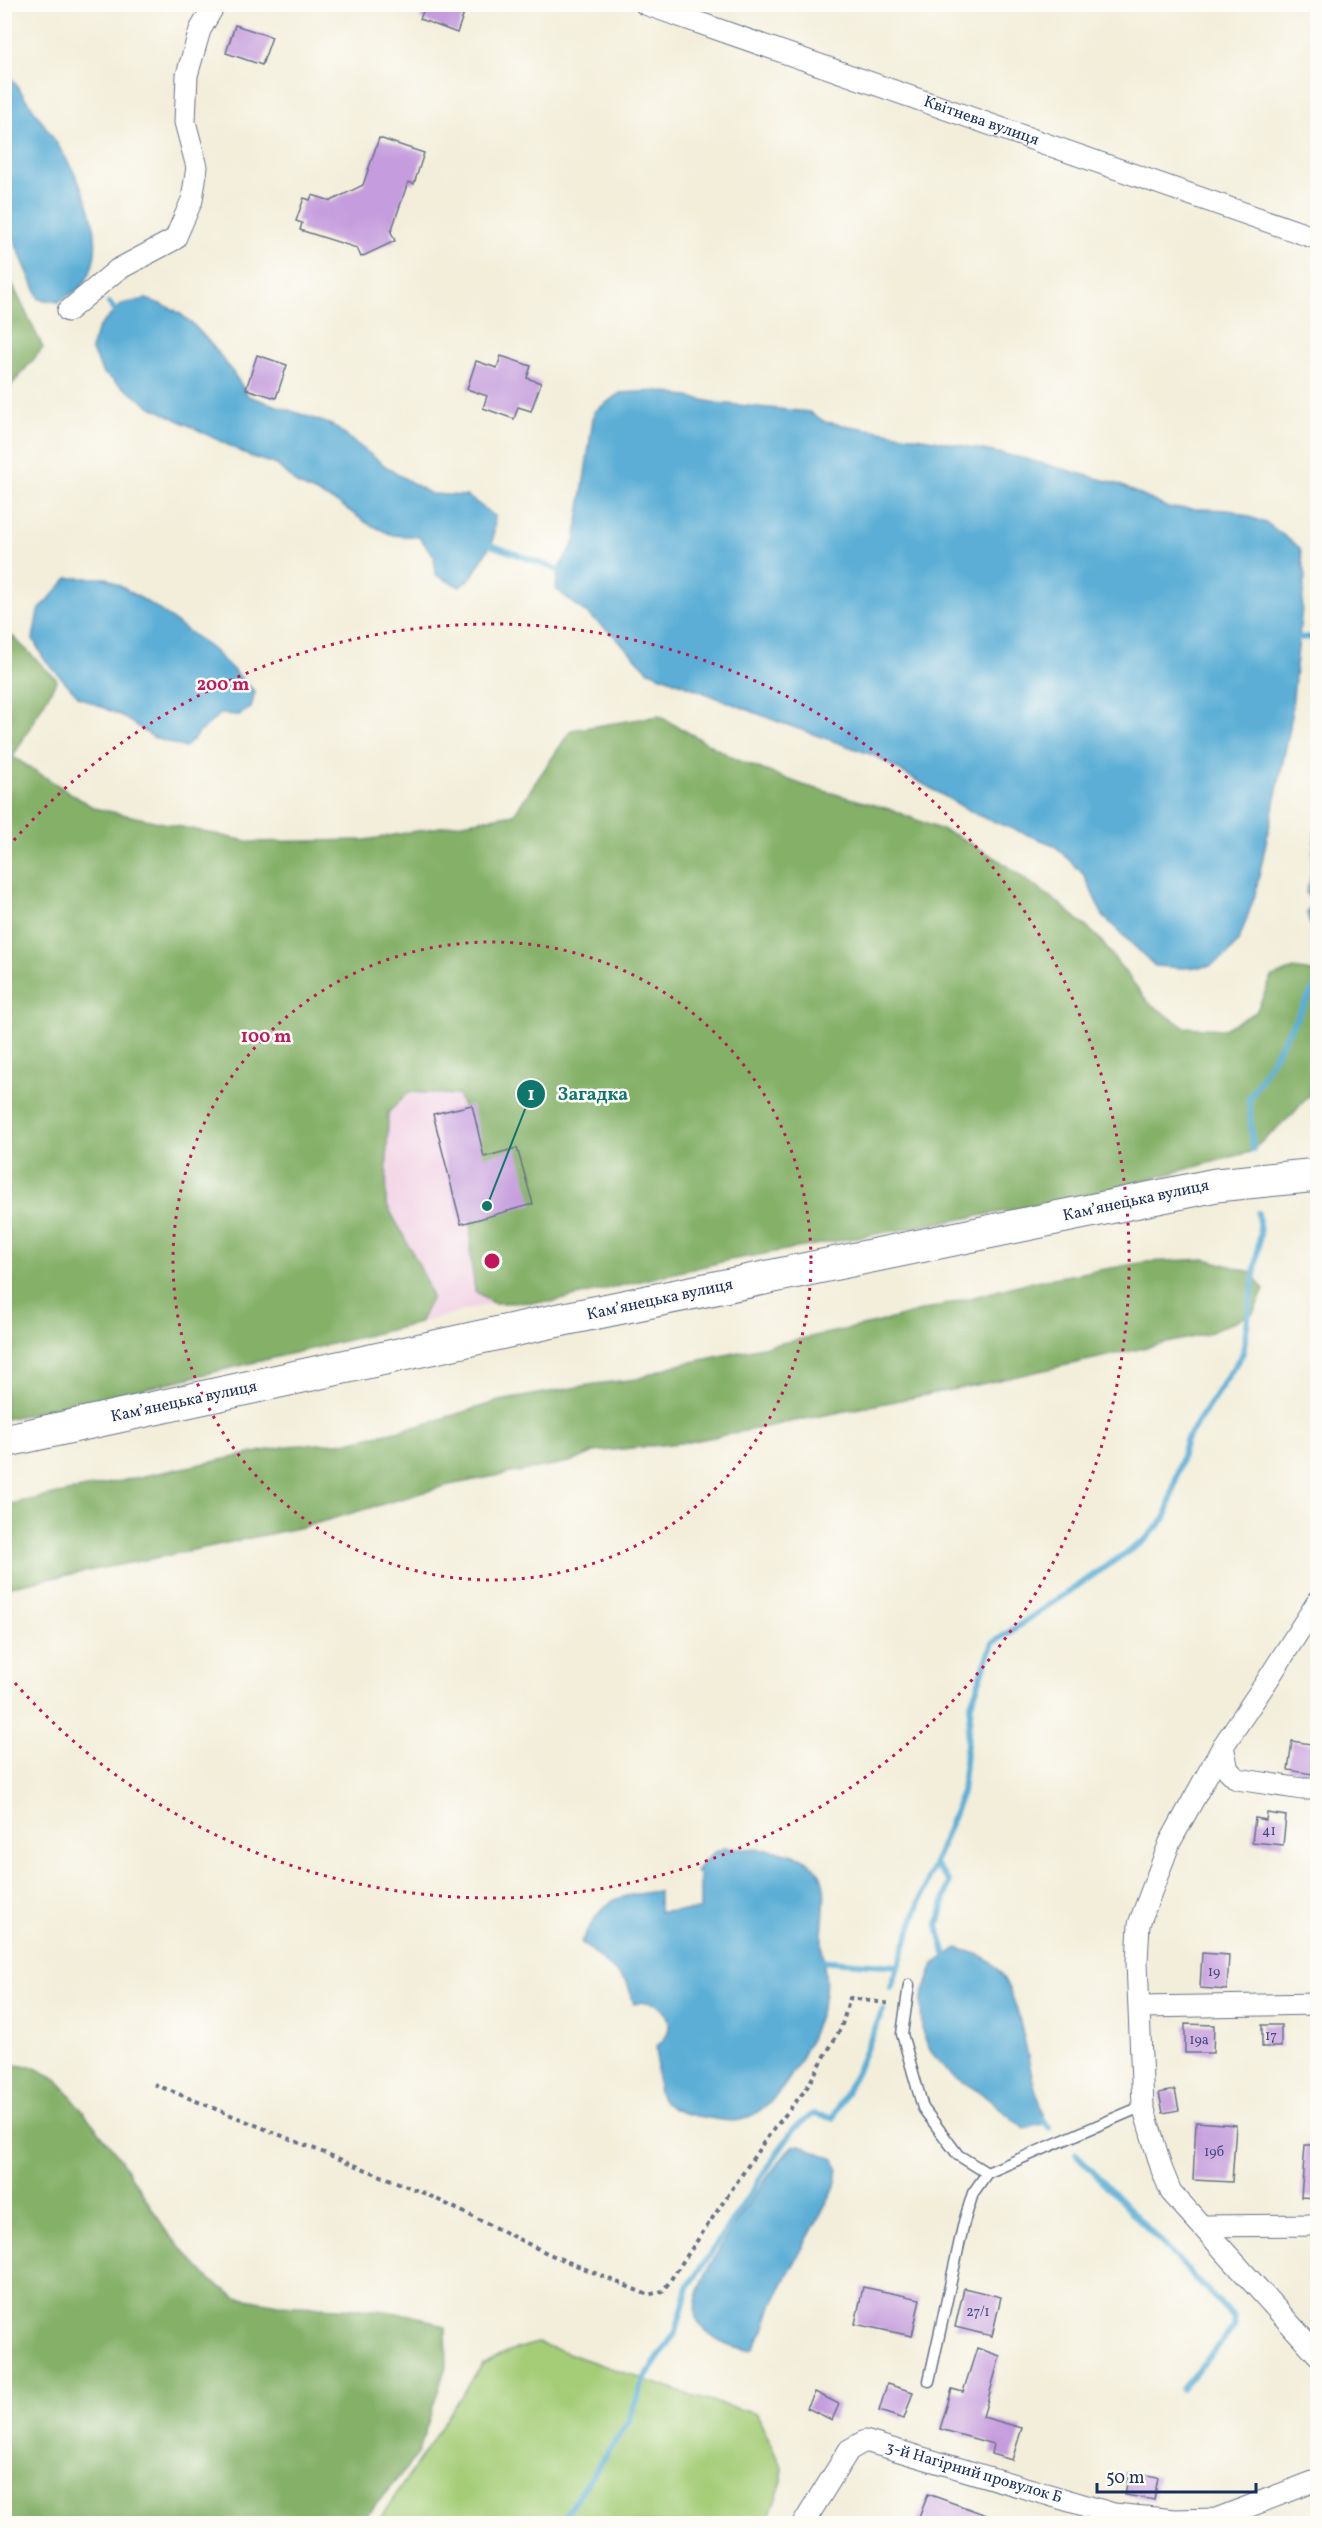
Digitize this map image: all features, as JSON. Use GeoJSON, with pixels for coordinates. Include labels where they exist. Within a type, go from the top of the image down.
{"type":"FeatureCollection","features":[{"type":"Feature","properties":{"kind":"main road","name":"Камʼянецька вулиця"},"geometry":{"type":"LineString","coordinates":[[4,1441],[545,1323],[1216,1185],[1317,1175]]}},
{"type":"Feature","properties":{"kind":"street"},"geometry":{"type":"LineString","coordinates":[[68,311],[117,270],[175,239],[192,200],[196,167],[185,122],[187,75],[200,30],[215,4]]}},
{"type":"Feature","properties":{"kind":"street","name":"Квітнева вулиця"},"geometry":{"type":"LineString","coordinates":[[645,4],[1317,239]]}},
{"type":"Feature","properties":{"kind":"street"},"geometry":{"type":"LineString","coordinates":[[1317,1600],[1223,1746],[1170,1842],[1139,1924],[1137,1962],[1143,2106],[1162,2170],[1172,2192],[1317,2355]]}},
{"type":"Feature","properties":{"kind":"street"},"geometry":{"type":"LineString","coordinates":[[1223,1746],[1228,1770],[1237,1779],[1302,1789],[1317,1789]]}},
{"type":"Feature","properties":{"kind":"street"},"geometry":{"type":"LineString","coordinates":[[1140,2007],[1317,2004]]}},
{"type":"Feature","properties":{"kind":"street"},"geometry":{"type":"LineString","coordinates":[[1204,2226],[1317,2225]]}},
{"type":"Feature","properties":{"kind":"street","name":"3-й Нагірний провулок Б"},"geometry":{"type":"LineString","coordinates":[[803,2523],[849,2450],[865,2442],[1114,2514],[1175,2520],[1215,2521],[1317,2480]]}},
{"type":"Feature","properties":{"kind":"lane"},"geometry":{"type":"LineString","coordinates":[[909,1985],[902,2034],[923,2108],[958,2156],[987,2173]]}},
{"type":"Feature","properties":{"kind":"lane"},"geometry":{"type":"LineString","coordinates":[[929,2380],[964,2222],[973,2193],[987,2173],[1143,2106]]}},
{"type":"Feature","properties":{"kind":"path"},"geometry":{"type":"LineString","coordinates":[[154,2084],[426,2193],[549,2254],[648,2295],[663,2291],[766,2139],[806,2089],[842,2028],[850,1998],[906,2007]]}},
{"type":"Feature","properties":{"kind":"shaded area"},"geometry":{"type":"Polygon","coordinates":[[[409,1092],[458,1095],[474,1132],[483,1183],[470,1252],[475,1290],[493,1303],[419,1323],[432,1297],[386,1203],[388,1113],[409,1092]]]}},
{"type":"Feature","properties":{"kind":"green space"},"geometry":{"type":"Polygon","coordinates":[[[4,267],[43,348],[5,393],[4,393],[4,267]]]}},
{"type":"Feature","properties":{"kind":"green space"},"geometry":{"type":"Polygon","coordinates":[[[4,628],[57,680],[13,757],[94,808],[251,842],[366,840],[514,814],[571,730],[659,716],[737,760],[803,785],[889,809],[957,836],[997,859],[1060,904],[1098,937],[1148,1002],[1184,1027],[1224,1029],[1256,1012],[1272,977],[1294,969],[1317,973],[1317,1086],[1292,1115],[1250,1152],[1075,1199],[730,1260],[551,1302],[493,1303],[475,1291],[470,1252],[471,1225],[483,1183],[474,1131],[458,1095],[409,1092],[388,1113],[386,1203],[419,1265],[432,1297],[419,1323],[105,1398],[5,1419],[4,628]]]}},
{"type":"Feature","properties":{"kind":"green space"},"geometry":{"type":"Polygon","coordinates":[[[1206,1259],[1250,1272],[1264,1290],[1253,1313],[1207,1334],[981,1384],[689,1442],[594,1452],[574,1461],[449,1485],[307,1526],[5,1587],[5,1505],[288,1446],[348,1442],[418,1426],[499,1401],[637,1379],[673,1366],[876,1323],[1030,1282],[1146,1262],[1206,1259]]]}},
{"type":"Feature","properties":{"kind":"green space"},"geometry":{"type":"Polygon","coordinates":[[[5,2064],[33,2067],[57,2079],[117,2154],[167,2232],[211,2281],[236,2297],[278,2305],[377,2310],[418,2316],[446,2328],[447,2363],[418,2454],[361,2523],[5,2523],[5,2064]]]}},
{"type":"Feature","properties":{"kind":"green space"},"geometry":{"type":"Polygon","coordinates":[[[538,2343],[698,2398],[757,2414],[782,2468],[782,2481],[767,2523],[377,2523],[482,2365],[512,2350],[538,2343]]]}},
{"type":"Feature","properties":{"kind":"water"},"geometry":{"type":"Polygon","coordinates":[[[4,67],[73,170],[86,199],[94,228],[95,256],[85,282],[59,302],[39,299],[5,219],[4,67]]]}},
{"type":"Feature","properties":{"kind":"water"},"geometry":{"type":"Polygon","coordinates":[[[146,299],[172,309],[192,324],[224,361],[248,396],[332,425],[392,471],[431,494],[467,496],[495,516],[493,541],[472,576],[460,587],[436,575],[434,556],[419,537],[392,535],[367,523],[338,503],[297,484],[277,465],[252,457],[150,406],[103,373],[91,349],[98,328],[122,304],[146,299]]]}},
{"type":"Feature","properties":{"kind":"water"},"geometry":{"type":"Polygon","coordinates":[[[659,391],[717,403],[809,412],[825,422],[934,440],[1022,458],[1118,484],[1168,508],[1231,510],[1268,524],[1300,548],[1305,576],[1290,728],[1255,895],[1239,940],[1228,954],[1210,966],[1183,968],[1155,966],[1103,916],[1084,875],[1054,845],[977,815],[873,755],[779,722],[649,671],[611,633],[556,589],[558,570],[575,542],[594,412],[620,393],[659,391]]]}},
{"type":"Feature","properties":{"kind":"water"},"geometry":{"type":"Polygon","coordinates":[[[68,578],[107,578],[154,606],[212,649],[255,692],[251,708],[239,715],[220,714],[185,748],[153,737],[120,715],[79,697],[44,659],[33,639],[38,611],[68,578]]]}},
{"type":"Feature","properties":{"kind":"water"},"geometry":{"type":"Polygon","coordinates":[[[1317,818],[1318,941],[1307,913],[1312,903],[1306,893],[1310,880],[1317,818]]]}},
{"type":"Feature","properties":{"kind":"water"},"geometry":{"type":"Polygon","coordinates":[[[724,1848],[770,1850],[804,1859],[819,1871],[825,1897],[822,1942],[826,1985],[812,2035],[795,2070],[772,2100],[759,2111],[744,2119],[734,2121],[687,2114],[676,2110],[663,2100],[657,2081],[656,2046],[664,2039],[668,2031],[667,2015],[655,2004],[645,2002],[634,2004],[627,1982],[581,1942],[603,1909],[619,1898],[629,1895],[659,1891],[659,1912],[700,1910],[700,1875],[696,1872],[708,1857],[724,1848]]]}},
{"type":"Feature","properties":{"kind":"water"},"geometry":{"type":"Polygon","coordinates":[[[957,1948],[988,1959],[1009,1988],[1042,2110],[1043,2124],[1024,2129],[986,2096],[953,2076],[930,2050],[922,2031],[921,2000],[934,1964],[957,1948]]]}},
{"type":"Feature","properties":{"kind":"water"},"geometry":{"type":"Polygon","coordinates":[[[800,2145],[834,2159],[838,2169],[835,2187],[772,2305],[764,2330],[753,2349],[733,2347],[714,2337],[701,2326],[696,2317],[696,2301],[716,2255],[749,2203],[792,2146],[800,2145]]]}},
{"type":"Feature","properties":{"kind":"building"},"geometry":{"type":"Polygon","coordinates":[[[426,4],[467,4],[457,33],[420,19],[426,4]]]}},
{"type":"Feature","properties":{"kind":"building"},"geometry":{"type":"Polygon","coordinates":[[[235,25],[272,37],[262,65],[226,53],[235,25]]]}},
{"type":"Feature","properties":{"kind":"building"},"geometry":{"type":"Polygon","coordinates":[[[379,138],[424,153],[414,184],[408,182],[391,232],[395,241],[361,257],[357,248],[300,230],[302,223],[296,221],[304,198],[310,200],[312,195],[331,201],[363,185],[379,138]]]}},
{"type":"Feature","properties":{"kind":"building"},"geometry":{"type":"Polygon","coordinates":[[[257,355],[287,365],[276,398],[246,389],[257,355]]]}},
{"type":"Feature","properties":{"kind":"building"},"geometry":{"type":"Polygon","coordinates":[[[501,356],[531,366],[527,378],[541,383],[531,411],[518,407],[514,419],[483,408],[487,396],[467,389],[476,361],[497,368],[501,356]]]}},
{"type":"Feature","properties":{"kind":"building"},"geometry":{"type":"Polygon","coordinates":[[[472,1105],[484,1157],[517,1148],[533,1204],[461,1224],[433,1114],[472,1105]]]}},
{"type":"Feature","properties":{"kind":"building"},"geometry":{"type":"Polygon","coordinates":[[[1292,1741],[1317,1745],[1312,1774],[1288,1770],[1292,1741]]]}},
{"type":"Feature","properties":{"kind":"building"},"geometry":{"type":"Polygon","coordinates":[[[1267,1813],[1286,1816],[1283,1845],[1252,1842],[1255,1818],[1266,1820],[1267,1813]]]}},
{"type":"Feature","properties":{"kind":"building"},"geometry":{"type":"Polygon","coordinates":[[[1202,1953],[1229,1955],[1227,1990],[1200,1988],[1202,1953]]]}},
{"type":"Feature","properties":{"kind":"building"},"geometry":{"type":"Polygon","coordinates":[[[1185,2024],[1214,2025],[1213,2053],[1185,2053],[1185,2024]]]}},
{"type":"Feature","properties":{"kind":"building"},"geometry":{"type":"Polygon","coordinates":[[[1262,2025],[1281,2025],[1281,2047],[1262,2047],[1262,2025]]]}},
{"type":"Feature","properties":{"kind":"building"},"geometry":{"type":"Polygon","coordinates":[[[1175,2090],[1179,2110],[1163,2113],[1159,2093],[1175,2090]]]}},
{"type":"Feature","properties":{"kind":"building"},"geometry":{"type":"Polygon","coordinates":[[[1196,2122],[1236,2125],[1232,2182],[1193,2180],[1196,2122]]]}},
{"type":"Feature","properties":{"kind":"building"},"geometry":{"type":"Polygon","coordinates":[[[1305,2145],[1317,2145],[1317,2198],[1301,2197],[1305,2145]]]}},
{"type":"Feature","properties":{"kind":"building"},"geometry":{"type":"Polygon","coordinates":[[[863,2287],[920,2299],[912,2336],[855,2324],[863,2287]]]}},
{"type":"Feature","properties":{"kind":"building"},"geometry":{"type":"Polygon","coordinates":[[[964,2288],[1001,2297],[992,2336],[955,2327],[964,2288]]]}},
{"type":"Feature","properties":{"kind":"building"},"geometry":{"type":"Polygon","coordinates":[[[977,2348],[1000,2356],[983,2417],[1022,2428],[1012,2460],[991,2454],[993,2444],[940,2429],[952,2389],[963,2392],[977,2348]]]}},
{"type":"Feature","properties":{"kind":"building"},"geometry":{"type":"Polygon","coordinates":[[[887,2384],[913,2392],[904,2419],[879,2411],[887,2384]]]}},
{"type":"Feature","properties":{"kind":"building"},"geometry":{"type":"Polygon","coordinates":[[[815,2392],[839,2404],[832,2420],[807,2408],[815,2392]]]}},
{"type":"Feature","properties":{"kind":"building"},"geometry":{"type":"Polygon","coordinates":[[[1129,2472],[1158,2477],[1154,2500],[1125,2495],[1129,2472]]]}},
{"type":"Feature","properties":{"kind":"building"},"geometry":{"type":"Polygon","coordinates":[[[928,2494],[1003,2521],[1003,2523],[917,2523],[928,2494]]]}},
{"type":"Feature","properties":{"kind":"waterway"},"geometry":{"type":"LineString","coordinates":[[109,303],[120,317]]}},
{"type":"Feature","properties":{"kind":"waterway"},"geometry":{"type":"LineString","coordinates":[[485,543],[565,572]]}},
{"type":"Feature","properties":{"kind":"waterway"},"geometry":{"type":"LineString","coordinates":[[1293,638],[1318,637]]}},
{"type":"Feature","properties":{"kind":"waterway"},"geometry":{"type":"LineString","coordinates":[[1253,1149],[1249,1099],[1318,981]]}},
{"type":"Feature","properties":{"kind":"waterway"},"geometry":{"type":"LineString","coordinates":[[891,1988],[915,1915],[962,1792],[971,1704],[993,1643],[1145,1540],[1166,1517],[1186,1440],[1243,1353],[1260,1234],[1258,1213]]}},
{"type":"Feature","properties":{"kind":"waterway"},"geometry":{"type":"LineString","coordinates":[[935,1864],[949,1882],[938,1926],[947,1961]]}},
{"type":"Feature","properties":{"kind":"waterway"},"geometry":{"type":"LineString","coordinates":[[816,1960],[898,1966]]}},
{"type":"Feature","properties":{"kind":"waterway"},"geometry":{"type":"LineString","coordinates":[[559,2524],[629,2421],[644,2379],[676,2332],[688,2287],[793,2130],[813,2114],[833,2118],[855,2075],[883,2010]]}},
{"type":"Feature","properties":{"kind":"waterway"},"geometry":{"type":"LineString","coordinates":[[1038,2115],[1050,2128]]}},
{"type":"Feature","properties":{"kind":"waterway"},"geometry":{"type":"LineString","coordinates":[[1076,2154],[1234,2318],[1235,2326],[1182,2389]]}},
{"type":"Feature","properties":{"kind":"place","name":"Загадка"},"geometry":{"type":"Point","coordinates":[487,1206]}}]}
